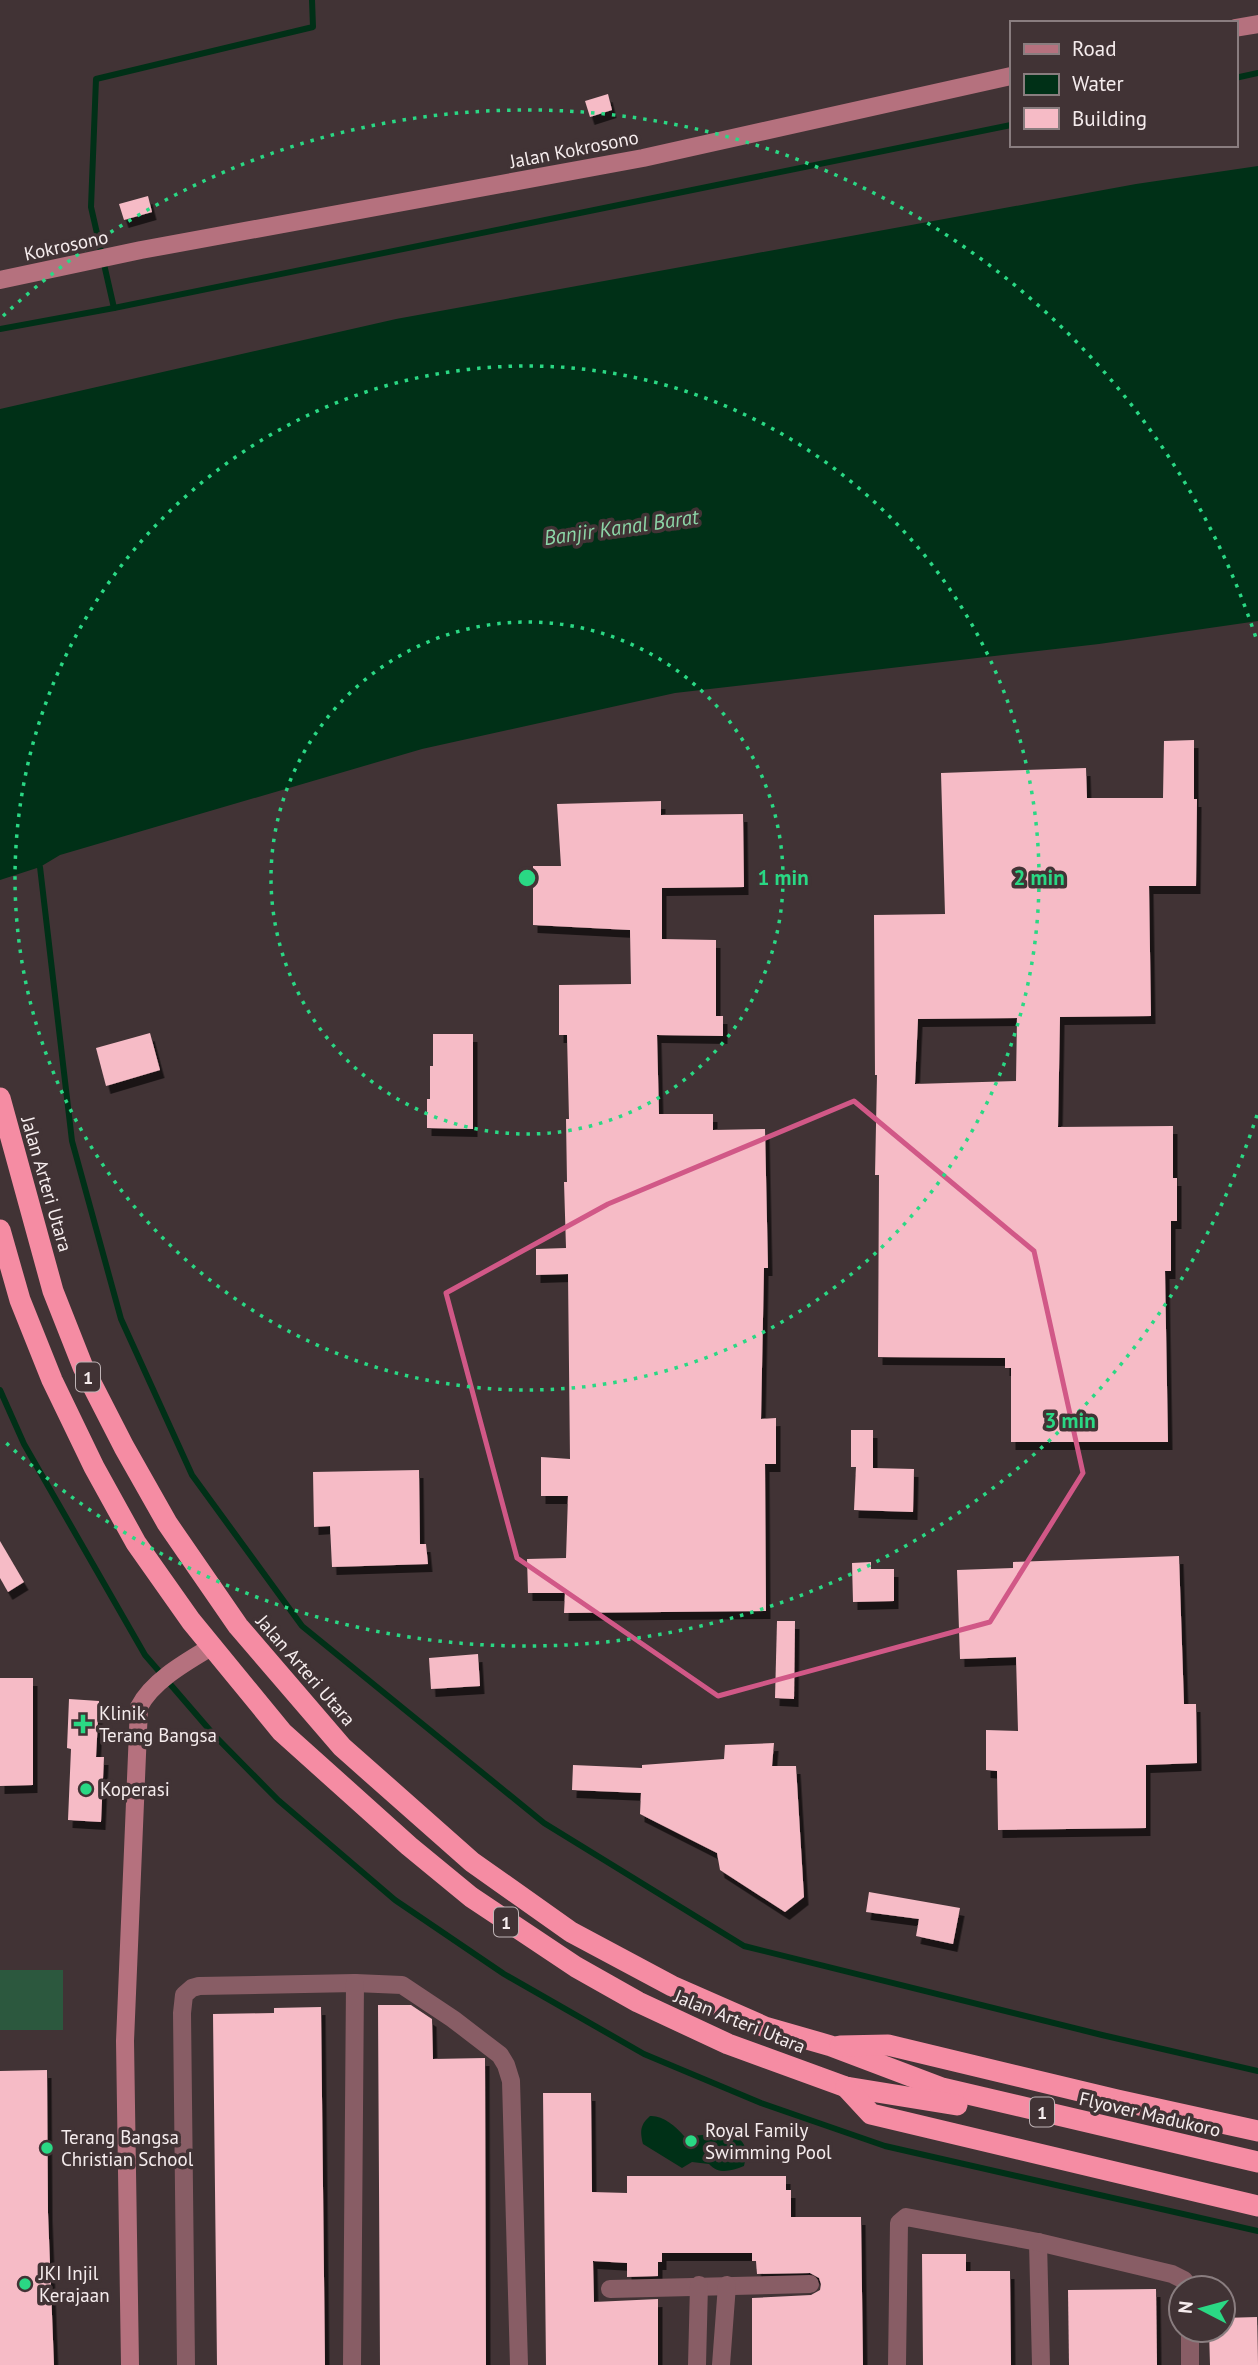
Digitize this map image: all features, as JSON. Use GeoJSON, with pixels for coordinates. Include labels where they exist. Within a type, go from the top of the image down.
{"type":"FeatureCollection","features":[{"type":"Feature","properties":{"kind":"highway","name":"Jalan Arteri Utara"},"geometry":{"type":"LineString","coordinates":[[0,1098],[53,1291],[83,1367],[124,1447],[167,1523],[238,1626],[334,1737],[472,1862],[571,1932],[672,1986],[729,2012],[765,2027],[831,2046]]}},
{"type":"Feature","properties":{"kind":"highway","name":"Jalan Arteri Utara"},"geometry":{"type":"LineString","coordinates":[[0,1230],[20,1300],[52,1380],[94,1467],[136,1543],[211,1647],[282,1732],[409,1846],[471,1897],[512,1926],[638,2002],[678,2022],[728,2044],[846,2087]]}},
{"type":"Feature","properties":{"kind":"highway"},"geometry":{"type":"LineString","coordinates":[[831,2046],[888,2045],[1258,2131]]}},
{"type":"Feature","properties":{"kind":"highway","name":"Flyover Madukoro"},"geometry":{"type":"LineString","coordinates":[[831,2046],[942,2088],[1258,2162]]}},
{"type":"Feature","properties":{"kind":"highway"},"geometry":{"type":"LineString","coordinates":[[846,2087],[871,2113],[1258,2206]]}},
{"type":"Feature","properties":{"kind":"highway","name":"Flyover Madukoro"},"geometry":{"type":"LineString","coordinates":[[846,2087],[940,2101],[1258,2175]]}},
{"type":"Feature","properties":{"kind":"street"},"geometry":{"type":"LineString","coordinates":[[1237,28],[1258,24]]}},
{"type":"Feature","properties":{"kind":"street","name":"Jalan Kokrosono"},"geometry":{"type":"LineString","coordinates":[[141,250],[643,158],[1010,76]]}},
{"type":"Feature","properties":{"kind":"street","name":"Kokrosono"},"geometry":{"type":"LineString","coordinates":[[0,280],[141,250]]}},
{"type":"Feature","properties":{"kind":"street"},"geometry":{"type":"LineString","coordinates":[[130,2365],[125,2041],[139,1707],[144,1696],[156,1686],[187,1661],[211,1647]]}},
{"type":"Feature","properties":{"kind":"street"},"geometry":{"type":"LineString","coordinates":[[186,2365],[184,1995],[200,1986],[355,1983],[402,1985],[500,2055],[509,2072],[519,2365]]}},
{"type":"Feature","properties":{"kind":"street"},"geometry":{"type":"LineString","coordinates":[[352,2365],[355,1983]]}},
{"type":"Feature","properties":{"kind":"street"},"geometry":{"type":"LineString","coordinates":[[897,2365],[899,2223],[902,2218],[1038,2242],[1172,2274]]}},
{"type":"Feature","properties":{"kind":"street"},"geometry":{"type":"LineString","coordinates":[[1038,2242],[1041,2365]]}},
{"type":"Feature","properties":{"kind":"street"},"geometry":{"type":"LineString","coordinates":[[610,2288],[810,2284]]}},
{"type":"Feature","properties":{"kind":"street"},"geometry":{"type":"LineString","coordinates":[[697,2365],[699,2285]]}},
{"type":"Feature","properties":{"kind":"street"},"geometry":{"type":"LineString","coordinates":[[721,2365],[727,2285]]}},
{"type":"Feature","properties":{"kind":"street"},"geometry":{"type":"LineString","coordinates":[[1190,2344],[1190,2365]]}},
{"type":"Feature","properties":{"kind":"highlighted area"},"geometry":{"type":"Polygon","coordinates":[[[854,1101],[1034,1251],[1083,1473],[990,1622],[718,1696],[517,1558],[446,1293],[608,1204],[854,1101]]]}},
{"type":"Feature","properties":{"kind":"shaded area"},"geometry":{"type":"Polygon","coordinates":[[[0,1970],[63,1970],[63,2030],[0,2030],[0,1970]]]}},
{"type":"Feature","properties":{"kind":"water","name":"Banjir Kanal Barat"},"geometry":{"type":"Polygon","coordinates":[[[1258,166],[1258,621],[1099,644],[675,693],[422,749],[60,855],[40,867],[0,880],[0,409],[396,319],[1136,184],[1258,166]]]}},
{"type":"Feature","properties":{"kind":"water","name":"Royal Family Swimming Pool"},"geometry":{"type":"Polygon","coordinates":[[[650,2116],[668,2122],[684,2136],[717,2134],[737,2138],[743,2143],[746,2152],[744,2166],[721,2171],[709,2164],[692,2162],[682,2168],[643,2144],[642,2128],[650,2116]]]}},
{"type":"Feature","properties":{"kind":"building"},"geometry":{"type":"Polygon","coordinates":[[[608,94],[612,110],[590,117],[585,101],[608,94]]]}},
{"type":"Feature","properties":{"kind":"building"},"geometry":{"type":"Polygon","coordinates":[[[148,196],[152,212],[124,220],[119,204],[148,196]]]}},
{"type":"Feature","properties":{"kind":"building"},"geometry":{"type":"Polygon","coordinates":[[[1194,740],[1194,799],[1197,799],[1196,886],[1149,886],[1151,1016],[1060,1017],[1058,1127],[1173,1126],[1173,1178],[1177,1178],[1177,1221],[1171,1221],[1171,1271],[1165,1271],[1168,1442],[1011,1442],[1011,1368],[1005,1368],[1005,1358],[878,1357],[879,1175],[875,1175],[877,1075],[874,915],[945,914],[941,773],[1086,768],[1087,798],[1163,798],[1164,741],[1194,740]],[[1017,1018],[918,1019],[915,1084],[1016,1081],[1017,1018]]]}},
{"type":"Feature","properties":{"kind":"building"},"geometry":{"type":"Polygon","coordinates":[[[661,801],[661,815],[743,814],[744,887],[662,888],[662,939],[716,940],[716,1016],[723,1016],[723,1036],[657,1035],[659,1114],[713,1114],[713,1130],[765,1129],[768,1268],[764,1268],[761,1419],[776,1418],[776,1464],[765,1464],[766,1611],[564,1613],[565,1593],[528,1593],[527,1559],[566,1558],[568,1496],[541,1496],[541,1457],[570,1459],[568,1274],[536,1275],[536,1249],[566,1248],[564,1182],[567,1182],[566,1119],[569,1119],[567,1035],[559,1035],[559,985],[631,984],[630,930],[533,925],[533,866],[561,866],[557,804],[661,801]]]}},
{"type":"Feature","properties":{"kind":"building"},"geometry":{"type":"Polygon","coordinates":[[[150,1033],[160,1070],[106,1086],[96,1048],[150,1033]]]}},
{"type":"Feature","properties":{"kind":"building"},"geometry":{"type":"Polygon","coordinates":[[[433,1034],[473,1034],[473,1129],[427,1128],[433,1034]]]}},
{"type":"Feature","properties":{"kind":"building"},"geometry":{"type":"Polygon","coordinates":[[[851,1430],[873,1430],[873,1468],[914,1469],[913,1512],[854,1510],[856,1467],[851,1467],[851,1430]]]}},
{"type":"Feature","properties":{"kind":"building"},"geometry":{"type":"Polygon","coordinates":[[[419,1470],[420,1544],[426,1544],[428,1564],[332,1567],[330,1526],[314,1527],[313,1472],[419,1470]]]}},
{"type":"Feature","properties":{"kind":"building"},"geometry":{"type":"Polygon","coordinates":[[[0,1541],[24,1582],[8,1592],[0,1578],[0,1541]]]}},
{"type":"Feature","properties":{"kind":"building"},"geometry":{"type":"Polygon","coordinates":[[[1179,1556],[1184,1704],[1196,1704],[1197,1763],[1146,1765],[1146,1828],[998,1830],[997,1771],[986,1770],[986,1730],[1018,1731],[1016,1657],[960,1659],[957,1570],[1013,1568],[1013,1562],[1179,1556]]]}},
{"type":"Feature","properties":{"kind":"building"},"geometry":{"type":"Polygon","coordinates":[[[871,1562],[871,1569],[894,1569],[894,1601],[853,1602],[852,1563],[871,1562]]]}},
{"type":"Feature","properties":{"kind":"building"},"geometry":{"type":"Polygon","coordinates":[[[777,1621],[795,1621],[794,1699],[775,1698],[777,1621]]]}},
{"type":"Feature","properties":{"kind":"building"},"geometry":{"type":"Polygon","coordinates":[[[478,1654],[480,1686],[431,1689],[429,1658],[478,1654]]]}},
{"type":"Feature","properties":{"kind":"building"},"geometry":{"type":"Polygon","coordinates":[[[0,1678],[33,1678],[33,1785],[0,1786],[0,1678]]]}},
{"type":"Feature","properties":{"kind":"building"},"geometry":{"type":"Polygon","coordinates":[[[69,1699],[99,1701],[96,1757],[104,1757],[101,1822],[68,1820],[71,1749],[67,1748],[69,1699]]]}},
{"type":"Feature","properties":{"kind":"building"},"geometry":{"type":"Polygon","coordinates":[[[774,1743],[772,1766],[796,1766],[804,1897],[785,1912],[720,1870],[717,1853],[640,1814],[641,1793],[572,1790],[573,1765],[642,1768],[642,1765],[724,1759],[725,1745],[774,1743]]]}},
{"type":"Feature","properties":{"kind":"building"},"geometry":{"type":"Polygon","coordinates":[[[869,1892],[960,1908],[953,1944],[916,1936],[919,1919],[866,1912],[869,1892]]]}},
{"type":"Feature","properties":{"kind":"building"},"geometry":{"type":"Polygon","coordinates":[[[378,2005],[411,2005],[432,2019],[433,2059],[485,2058],[486,2365],[380,2365],[378,2005]]]}},
{"type":"Feature","properties":{"kind":"building"},"geometry":{"type":"Polygon","coordinates":[[[321,2007],[325,2365],[217,2365],[213,2014],[274,2013],[274,2008],[321,2007]]]}},
{"type":"Feature","properties":{"kind":"building","name":"JKI Injil Kerajaan"},"geometry":{"type":"Polygon","coordinates":[[[47,2070],[48,2213],[54,2365],[0,2365],[0,2071],[47,2070]]]}},
{"type":"Feature","properties":{"kind":"building"},"geometry":{"type":"Polygon","coordinates":[[[543,2093],[591,2093],[592,2192],[627,2193],[627,2176],[786,2176],[786,2190],[791,2190],[791,2217],[861,2217],[863,2365],[752,2365],[752,2298],[811,2295],[820,2290],[819,2278],[810,2273],[757,2274],[752,2253],[662,2253],[662,2262],[658,2262],[658,2276],[627,2277],[627,2263],[593,2261],[594,2302],[658,2299],[658,2365],[546,2365],[543,2093]]]}},
{"type":"Feature","properties":{"kind":"building"},"geometry":{"type":"Polygon","coordinates":[[[922,2254],[966,2254],[966,2271],[1010,2271],[1011,2365],[923,2365],[922,2254]]]}},
{"type":"Feature","properties":{"kind":"building"},"geometry":{"type":"Polygon","coordinates":[[[1156,2289],[1157,2365],[1069,2365],[1068,2290],[1156,2289]]]}},
{"type":"Feature","properties":{"kind":"building"},"geometry":{"type":"Polygon","coordinates":[[[1257,2317],[1258,2365],[1210,2365],[1209,2344],[1237,2344],[1237,2318],[1257,2317]]]}},
{"type":"Feature","properties":{"kind":"waterway"},"geometry":{"type":"LineString","coordinates":[[114,308],[91,207],[96,79],[313,27],[312,0]]}},
{"type":"Feature","properties":{"kind":"waterway"},"geometry":{"type":"LineString","coordinates":[[1237,78],[1258,73]]}},
{"type":"Feature","properties":{"kind":"waterway"},"geometry":{"type":"LineString","coordinates":[[0,329],[1010,125]]}},
{"type":"Feature","properties":{"kind":"waterway"},"geometry":{"type":"LineString","coordinates":[[40,867],[72,1141],[121,1319],[192,1475],[302,1626],[544,1823],[744,1946],[1258,2071]]}},
{"type":"Feature","properties":{"kind":"waterway"},"geometry":{"type":"LineString","coordinates":[[0,1390],[24,1444],[145,1655],[214,1735],[278,1800],[395,1900],[504,1974],[644,2054],[761,2103],[885,2146],[1258,2231]]}},
{"type":"Feature","properties":{"kind":"place","name":"Klinik Terang Bangsa"},"geometry":{"type":"Point","coordinates":[83,1724]}},
{"type":"Feature","properties":{"kind":"place","name":"Koperasi"},"geometry":{"type":"Point","coordinates":[86,1789]}},
{"type":"Feature","properties":{"kind":"place","name":"Royal Family Swimming Pool"},"geometry":{"type":"Point","coordinates":[691,2141]}},
{"type":"Feature","properties":{"kind":"place","name":"Terang Bangsa Christian School"},"geometry":{"type":"Point","coordinates":[47,2148]}},
{"type":"Feature","properties":{"kind":"place","name":"JKI Injil Kerajaan"},"geometry":{"type":"Point","coordinates":[25,2284]}}]}
